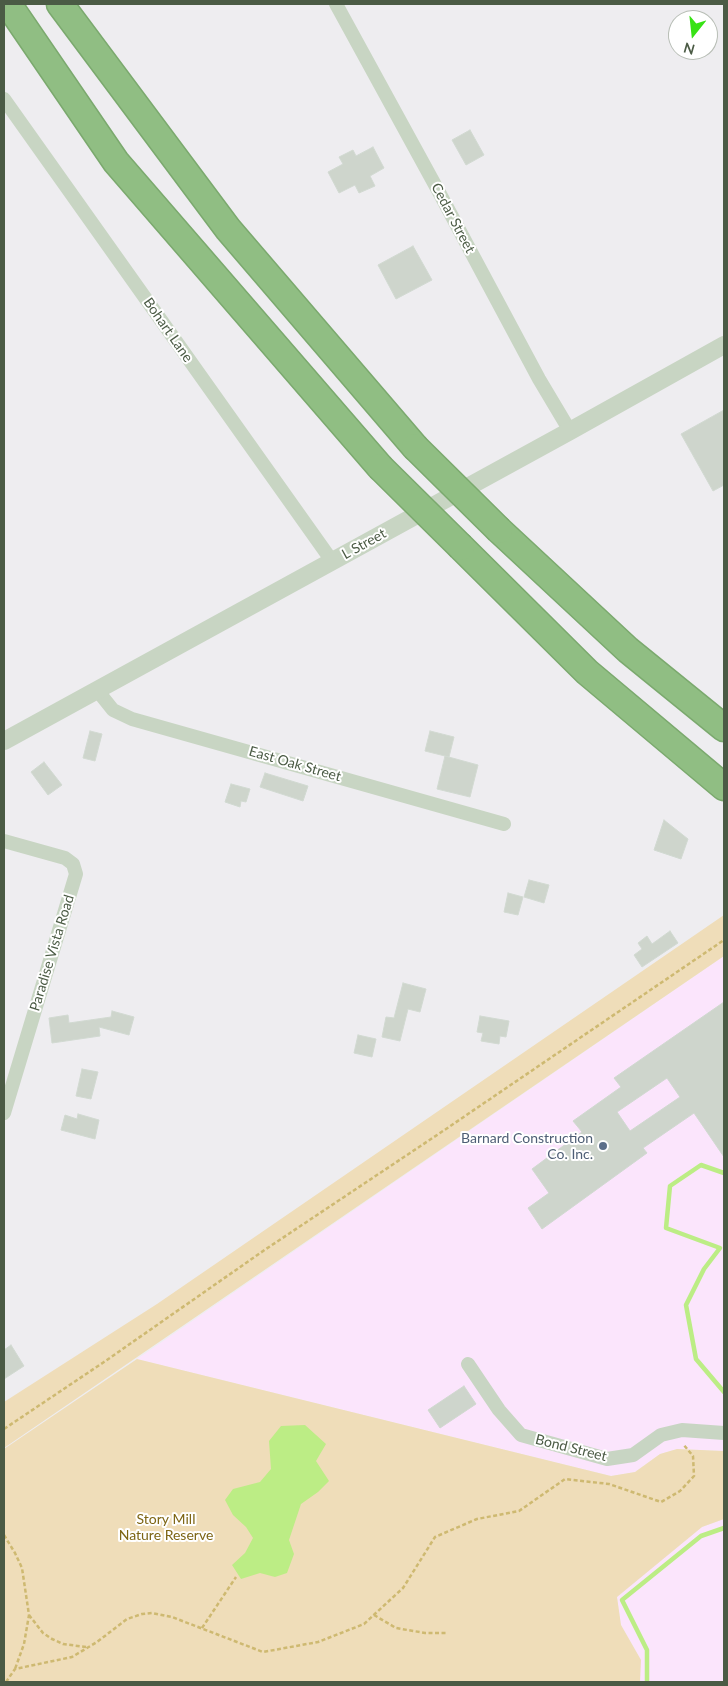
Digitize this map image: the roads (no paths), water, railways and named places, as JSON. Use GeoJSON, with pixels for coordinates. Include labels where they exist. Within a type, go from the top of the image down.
{"type":"FeatureCollection","features":[{"type":"Feature","properties":{"kind":"highway"},"geometry":{"type":"LineString","coordinates":[[8,4],[116,162],[380,467],[587,672],[724,787]]}},
{"type":"Feature","properties":{"kind":"highway"},"geometry":{"type":"LineString","coordinates":[[60,4],[228,229],[416,447],[499,530],[628,650],[724,728]]}},
{"type":"Feature","properties":{"kind":"street","name":"Cedar Street"},"geometry":{"type":"LineString","coordinates":[[336,4],[539,379],[570,431]]}},
{"type":"Feature","properties":{"kind":"street","name":"Bohart Lane"},"geometry":{"type":"LineString","coordinates":[[4,99],[332,562]]}},
{"type":"Feature","properties":{"kind":"street","name":"L Street"},"geometry":{"type":"LineString","coordinates":[[4,741],[724,345]]}},
{"type":"Feature","properties":{"kind":"street","name":"East Oak Street"},"geometry":{"type":"LineString","coordinates":[[97,690],[113,710],[132,718],[504,824]]}},
{"type":"Feature","properties":{"kind":"street","name":"Paradise Vista Road"},"geometry":{"type":"LineString","coordinates":[[4,841],[65,858],[73,864],[76,874],[4,1113]]}},
{"type":"Feature","properties":{"kind":"street","name":"Bond Street"},"geometry":{"type":"LineString","coordinates":[[468,1364],[499,1410],[521,1436],[607,1459],[633,1455],[662,1435],[678,1431],[724,1433]]}},
{"type":"Feature","properties":{"kind":"waterway"},"geometry":{"type":"LineString","coordinates":[[724,1173],[701,1165],[670,1186],[666,1228],[720,1248],[704,1269],[686,1305],[696,1359],[724,1392]]}},
{"type":"Feature","properties":{"kind":"waterway"},"geometry":{"type":"LineString","coordinates":[[647,1682],[647,1650],[622,1600],[701,1536],[724,1528]]}},
{"type":"Feature","properties":{"kind":"place","name":"Barnard Construction Co. Inc."},"geometry":{"type":"Point","coordinates":[603,1146]}},
{"type":"Feature","properties":{"kind":"park label","name":"Story Mill Nature Reserve"},"geometry":{"type":"Point","coordinates":[166,1528]}}]}
